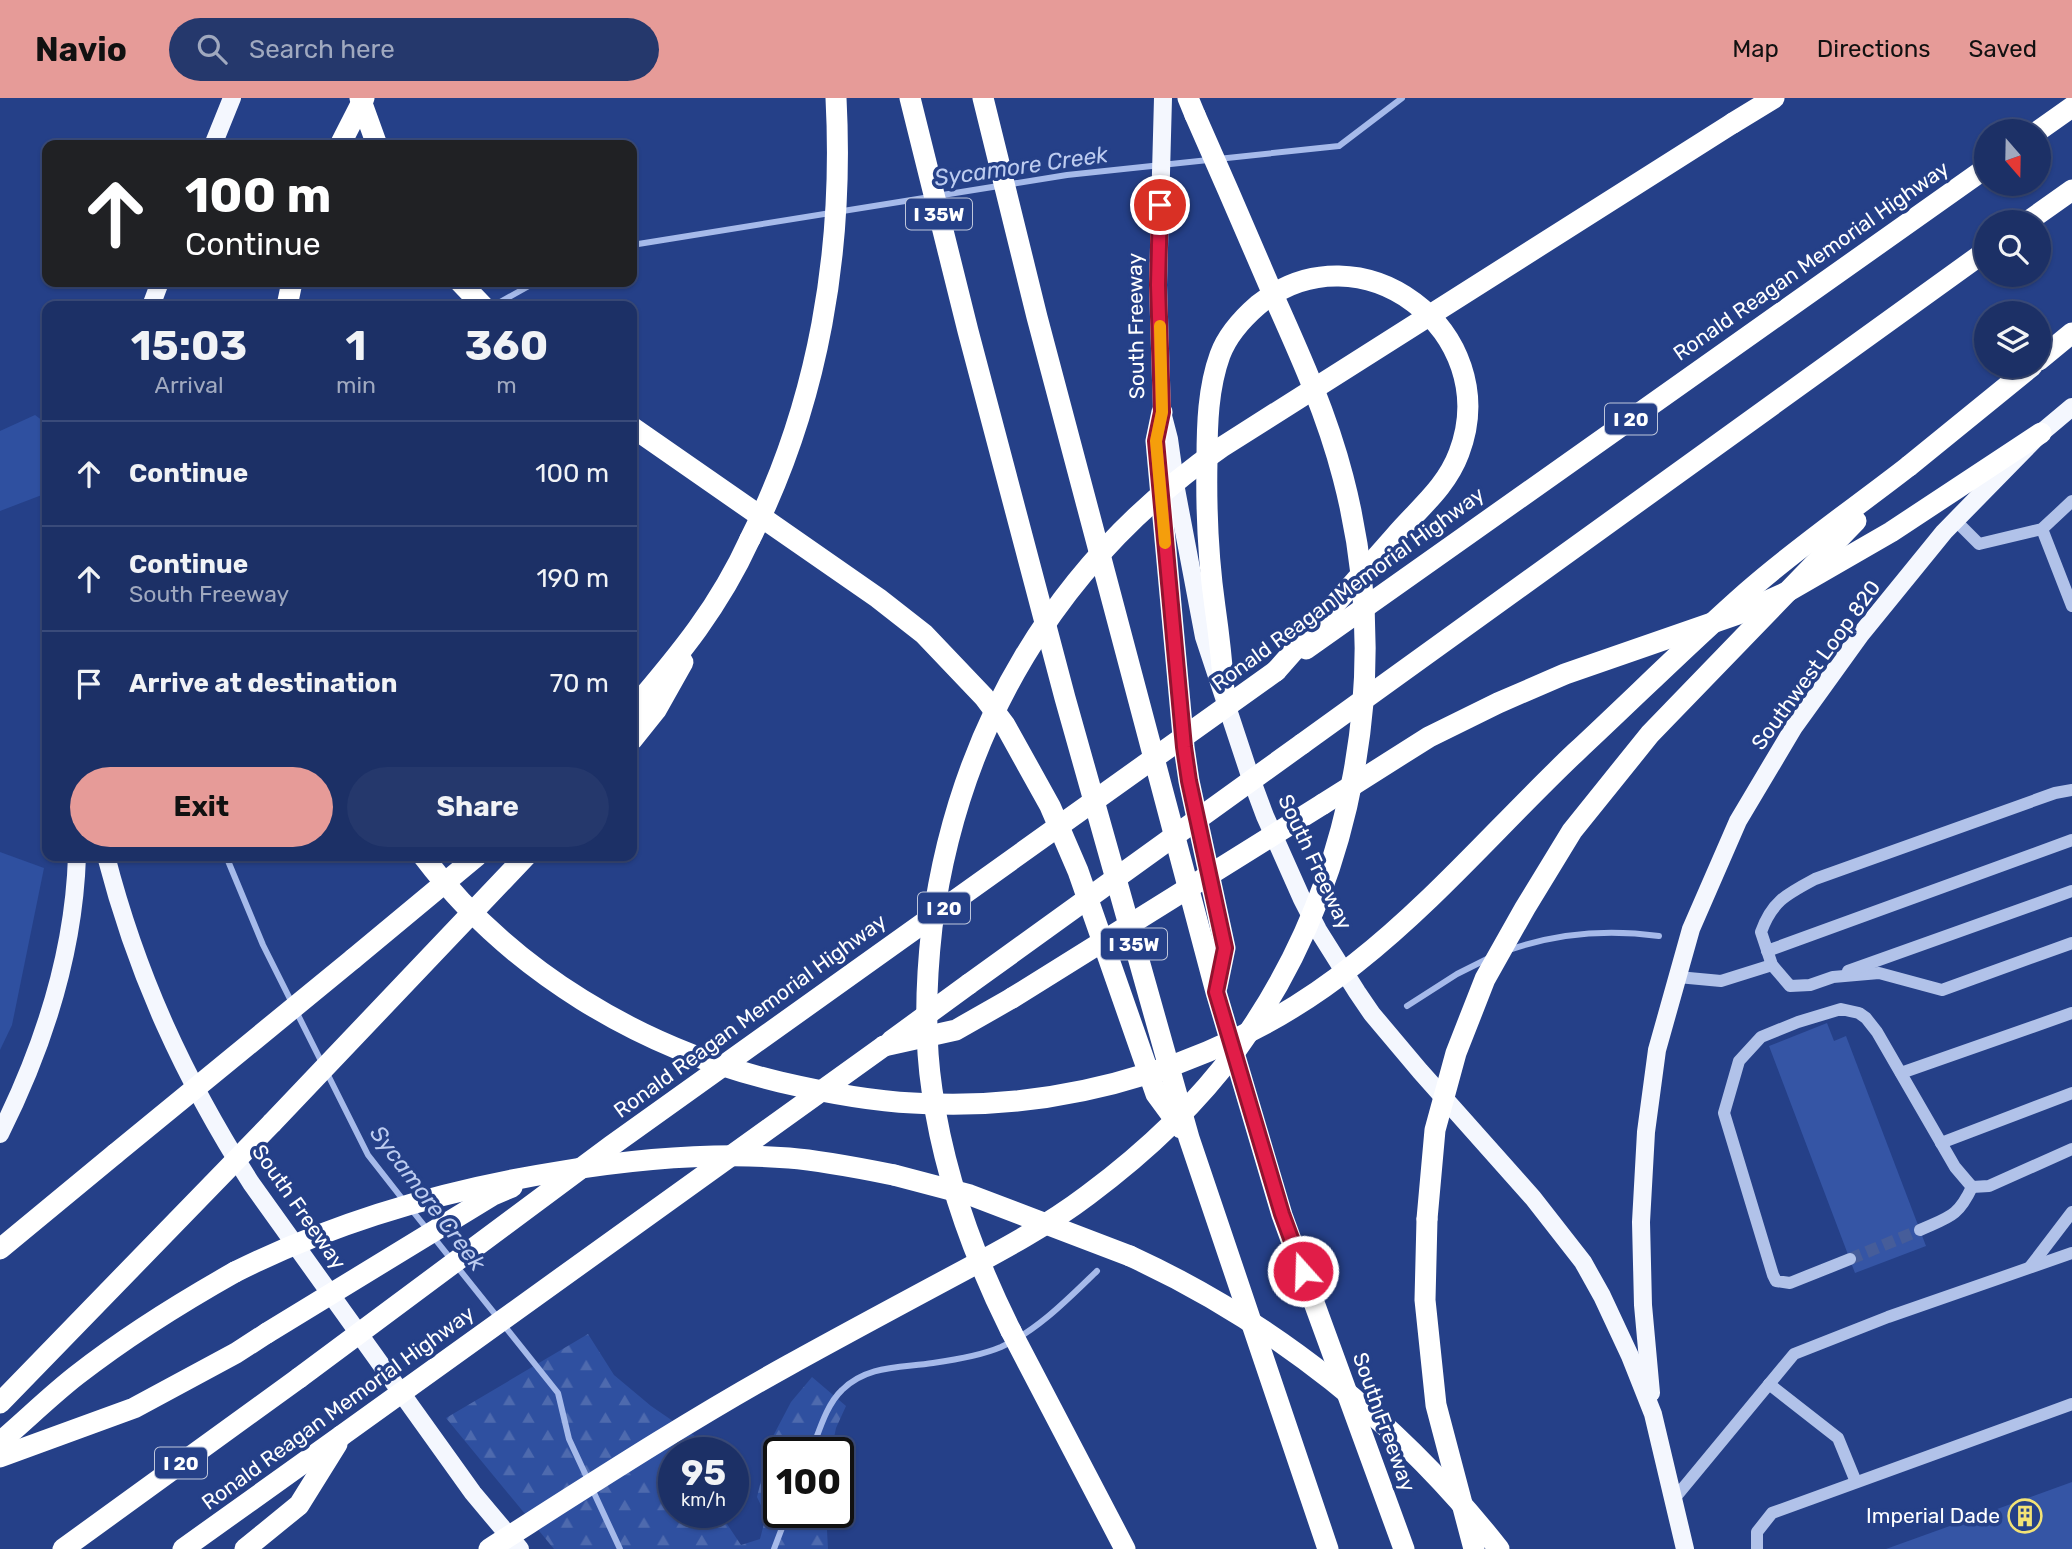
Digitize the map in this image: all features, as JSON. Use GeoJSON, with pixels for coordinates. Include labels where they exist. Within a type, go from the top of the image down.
{"type":"FeatureCollection","features":[{"type":"Feature","properties":{"kind":"highway"},"geometry":{"type":"LineString","coordinates":[[342,140],[362,98]]}},
{"type":"Feature","properties":{"kind":"highway"},"geometry":{"type":"LineString","coordinates":[[362,98],[375,140]]}},
{"type":"Feature","properties":{"kind":"highway"},"geometry":{"type":"LineString","coordinates":[[637,733],[672,684],[699,629],[739,563],[791,443],[816,358],[828,296],[838,172],[836,98]]}},
{"type":"Feature","properties":{"kind":"highway","name":"I 35W"},"geometry":{"type":"LineString","coordinates":[[910,98],[968,331],[1065,698],[1189,1138],[1328,1549]]}},
{"type":"Feature","properties":{"kind":"highway","name":"South Freeway"},"geometry":{"type":"LineString","coordinates":[[983,98],[1037,317],[1216,992],[1282,1214],[1404,1549]]}},
{"type":"Feature","properties":{"kind":"highway"},"geometry":{"type":"LineString","coordinates":[[489,1549],[711,1410],[998,1252],[1089,1195],[1143,1151],[1218,1073],[1261,1011],[1299,944],[1334,850],[1357,760],[1366,657],[1359,555],[1343,477],[1317,396],[1188,98]]}},
{"type":"Feature","properties":{"kind":"highway"},"geometry":{"type":"LineString","coordinates":[[1125,1549],[986,1279],[950,1177],[932,1090],[927,983],[937,891],[954,818],[987,726],[1000,697],[1036,637],[1083,573],[1132,519],[1179,478],[1222,447],[1774,98]]}},
{"type":"Feature","properties":{"kind":"highway"},"geometry":{"type":"LineString","coordinates":[[2051,122],[2072,107]]}},
{"type":"Feature","properties":{"kind":"highway","name":"Ronald Reagan Memorial Highway"},"geometry":{"type":"LineString","coordinates":[[63,1549],[611,1146],[1974,177]]}},
{"type":"Feature","properties":{"kind":"highway"},"geometry":{"type":"LineString","coordinates":[[2043,210],[2072,190]]}},
{"type":"Feature","properties":{"kind":"highway","name":"Ronald Reagan Memorial Highway"},"geometry":{"type":"LineString","coordinates":[[183,1549],[1974,260]]}},
{"type":"Feature","properties":{"kind":"highway"},"geometry":{"type":"LineString","coordinates":[[1224,691],[1222,645],[1212,580],[1206,490],[1207,438],[1215,370],[1230,337],[1267,298],[1285,288],[1321,277],[1358,278],[1378,283],[1410,299],[1434,320],[1446,337],[1458,355],[1464,373],[1467,403],[1465,435],[1454,464],[1437,492],[1405,524],[1276,671]]}},
{"type":"Feature","properties":{"kind":"highway"},"geometry":{"type":"LineString","coordinates":[[465,287],[478,301]]}},
{"type":"Feature","properties":{"kind":"highway"},"geometry":{"type":"LineString","coordinates":[[2051,350],[2072,333]]}},
{"type":"Feature","properties":{"kind":"highway"},"geometry":{"type":"LineString","coordinates":[[427,861],[489,929],[549,977],[638,1032],[709,1062],[814,1089],[916,1104],[1005,1102],[1097,1088],[1176,1064],[1237,1037],[1287,1011],[1357,963],[1749,590],[2017,378]]}},
{"type":"Feature","properties":{"kind":"highway"},"geometry":{"type":"LineString","coordinates":[[1162,412],[1156,441],[1184,747],[1225,948],[1216,992]]}},
{"type":"Feature","properties":{"kind":"highway"},"geometry":{"type":"LineString","coordinates":[[637,431],[887,604],[931,642],[984,697],[1005,726],[1050,806],[1078,871],[1156,1094],[1189,1138]]}},
{"type":"Feature","properties":{"kind":"highway"},"geometry":{"type":"LineString","coordinates":[[884,1046],[956,1030],[1012,998],[1429,737],[1565,674],[1738,614],[1787,592],[1891,532],[2040,433]]}},
{"type":"Feature","properties":{"kind":"highway"},"geometry":{"type":"LineString","coordinates":[[1474,1549],[1436,1405],[1425,1300],[1427,1219],[1435,1130],[1456,1053],[1485,979],[1573,831],[1650,734],[1909,466]]}},
{"type":"Feature","properties":{"kind":"highway"},"geometry":{"type":"LineString","coordinates":[[637,704],[699,629]]}},
{"type":"Feature","properties":{"kind":"highway"},"geometry":{"type":"LineString","coordinates":[[0,1249],[471,861]]}},
{"type":"Feature","properties":{"kind":"highway"},"geometry":{"type":"LineString","coordinates":[[0,1404],[521,861]]}},
{"type":"Feature","properties":{"kind":"highway"},"geometry":{"type":"LineString","coordinates":[[0,1457],[134,1408],[236,1353],[493,1195],[611,1146]]}},
{"type":"Feature","properties":{"kind":"highway"},"geometry":{"type":"LineString","coordinates":[[0,1442],[76,1376],[140,1329],[235,1272],[337,1227],[454,1191],[583,1167],[704,1156],[789,1158],[894,1175],[970,1195],[1119,1251],[1191,1286],[1261,1329],[1366,1408],[1424,1464],[1499,1549]]}},
{"type":"Feature","properties":{"kind":"highway"},"geometry":{"type":"LineString","coordinates":[[245,1549],[299,1505],[341,1436]]}},
{"type":"Feature","properties":{"kind":"main road"},"geometry":{"type":"LineString","coordinates":[[215,140],[232,98]]}},
{"type":"Feature","properties":{"kind":"main road","name":"South Freeway"},"geometry":{"type":"LineString","coordinates":[[1163,98],[1158,285],[1162,412],[1204,637],[1249,773],[1265,816],[1324,939],[1372,1014],[1533,1198],[1583,1262],[1615,1322],[1653,1414],[1685,1549]]}},
{"type":"Feature","properties":{"kind":"main road","name":"Southwest Loop 820"},"geometry":{"type":"LineString","coordinates":[[1653,1414],[1643,1305],[1641,1236],[1646,1132],[1657,1050],[1691,929],[1738,821],[1794,727],[1861,634],[1955,521],[2040,433],[2072,407]]}},
{"type":"Feature","properties":{"kind":"main road"},"geometry":{"type":"LineString","coordinates":[[0,1134],[22,1089],[59,981],[73,908],[77,861]]}},
{"type":"Feature","properties":{"kind":"main road","name":"South Freeway"},"geometry":{"type":"LineString","coordinates":[[107,861],[124,920],[152,1000],[184,1068],[224,1142],[250,1183],[473,1493],[520,1549]]}},
{"type":"Feature","properties":{"kind":"lane"},"geometry":{"type":"LineString","coordinates":[[1955,521],[1979,544],[2042,529],[2072,501]]}},
{"type":"Feature","properties":{"kind":"lane"},"geometry":{"type":"LineString","coordinates":[[2042,529],[2072,606]]}},
{"type":"Feature","properties":{"kind":"lane"},"geometry":{"type":"LineString","coordinates":[[2072,790],[2055,793],[1815,879],[1787,894],[1771,909],[1761,932],[1772,965],[1790,985],[1810,985],[2072,891]]}},
{"type":"Feature","properties":{"kind":"lane"},"geometry":{"type":"LineString","coordinates":[[1767,951],[2072,839]]}},
{"type":"Feature","properties":{"kind":"lane"},"geometry":{"type":"LineString","coordinates":[[1833,977],[1879,973],[1942,990],[2072,943]]}},
{"type":"Feature","properties":{"kind":"lane"},"geometry":{"type":"LineString","coordinates":[[1678,977],[1721,981],[1772,965]]}},
{"type":"Feature","properties":{"kind":"lane"},"geometry":{"type":"LineString","coordinates":[[1850,1259],[1790,1283],[1776,1282],[1724,1113],[1739,1060],[1761,1037],[1841,1009],[1859,1013],[1866,1018],[1965,1182],[1972,1187],[1989,1186],[2072,1149]]}},
{"type":"Feature","properties":{"kind":"lane"},"geometry":{"type":"LineString","coordinates":[[1901,1073],[2072,1013]]}},
{"type":"Feature","properties":{"kind":"lane"},"geometry":{"type":"LineString","coordinates":[[1941,1143],[2072,1093]]}},
{"type":"Feature","properties":{"kind":"lane"},"geometry":{"type":"LineString","coordinates":[[1920,1230],[1954,1215],[1965,1202],[1972,1187]]}},
{"type":"Feature","properties":{"kind":"lane"},"geometry":{"type":"LineString","coordinates":[[2030,1268],[2072,1212]]}},
{"type":"Feature","properties":{"kind":"lane"},"geometry":{"type":"LineString","coordinates":[[1674,1499],[1794,1354],[1888,1317],[2072,1253]]}},
{"type":"Feature","properties":{"kind":"lane"},"geometry":{"type":"LineString","coordinates":[[1769,1384],[1838,1438],[1856,1482]]}},
{"type":"Feature","properties":{"kind":"lane"},"geometry":{"type":"LineString","coordinates":[[1756,1549],[1757,1532],[1772,1513],[2072,1404]]}},
{"type":"Feature","properties":{"kind":"green space"},"geometry":{"type":"Polygon","coordinates":[[[35,415],[42,420],[42,495],[0,511],[0,431],[35,415]]]}},
{"type":"Feature","properties":{"kind":"green space"},"geometry":{"type":"Polygon","coordinates":[[[0,852],[44,868],[12,1025],[0,1050],[0,852]]]}},
{"type":"Feature","properties":{"kind":"green space"},"geometry":{"type":"Polygon","coordinates":[[[588,1334],[614,1375],[651,1406],[696,1437],[658,1437],[658,1528],[730,1528],[741,1545],[760,1539],[763,1528],[827,1528],[828,1549],[554,1549],[446,1418],[588,1334]]]}},
{"type":"Feature","properties":{"kind":"green space"},"geometry":{"type":"Polygon","coordinates":[[[812,1377],[846,1406],[834,1437],[773,1437],[791,1402],[812,1377]]]}},
{"type":"Feature","properties":{"kind":"green space"},"geometry":{"type":"Polygon","coordinates":[[[763,1473],[763,1510],[757,1497],[763,1473]]]}},
{"type":"Feature","properties":{"kind":"building"},"geometry":{"type":"Polygon","coordinates":[[[1827,1023],[1834,1041],[1846,1036],[1926,1246],[1855,1273],[1769,1046],[1827,1023]]]}},
{"type":"Feature","properties":{"kind":"building","name":"Imperial Dade"},"geometry":{"type":"Polygon","coordinates":[[[2072,1482],[2072,1549],[1886,1549],[2072,1482]]]}},
{"type":"Feature","properties":{"kind":"waterway","name":"Sycamore Creek"},"geometry":{"type":"LineString","coordinates":[[637,244],[1067,175],[1339,146],[1402,98]]}},
{"type":"Feature","properties":{"kind":"waterway","name":"Sycamore Creek"},"geometry":{"type":"LineString","coordinates":[[502,301],[527,287]]}},
{"type":"Feature","properties":{"kind":"waterway","name":"Sycamore Creek"},"geometry":{"type":"LineString","coordinates":[[228,861],[263,945],[322,1063]]}},
{"type":"Feature","properties":{"kind":"waterway"},"geometry":{"type":"LineString","coordinates":[[1509,950],[1583,934],[1659,936]]}},
{"type":"Feature","properties":{"kind":"waterway"},"geometry":{"type":"LineString","coordinates":[[1407,1006],[1457,974],[1489,958]]}},
{"type":"Feature","properties":{"kind":"waterway","name":"Sycamore Creek"},"geometry":{"type":"LineString","coordinates":[[327,1073],[368,1155],[404,1201]]}},
{"type":"Feature","properties":{"kind":"waterway","name":"Sycamore Creek"},"geometry":{"type":"LineString","coordinates":[[411,1209],[558,1393],[569,1439],[620,1549]]}},
{"type":"Feature","properties":{"kind":"waterway"},"geometry":{"type":"LineString","coordinates":[[817,1437],[836,1396],[862,1376],[884,1369],[958,1359],[1001,1347],[1040,1323],[1097,1271]]}},
{"type":"Feature","properties":{"kind":"waterway"},"geometry":{"type":"LineString","coordinates":[[774,1549],[782,1528]]}},
{"type":"Feature","properties":{"kind":"tunnel"},"geometry":{"type":"LineString","coordinates":[[1850,1259],[1920,1230]]}},
{"type":"Feature","properties":{"kind":"slow traffic"},"geometry":{"type":"LineString","coordinates":[[1160,326],[1162,412],[1156,441],[1165,543]]}},
{"type":"Feature","properties":{"kind":"place","name":"Imperial Dade"},"geometry":{"type":"Point","coordinates":[2025,1516]}},
{"type":"Feature","properties":{"kind":"route"},"geometry":{"type":"LineString","coordinates":[[1160,205],[1158,285],[1162,412],[1156,441],[1184,747],[1225,948],[1216,992],[1282,1214],[1303,1271]]}}]}
